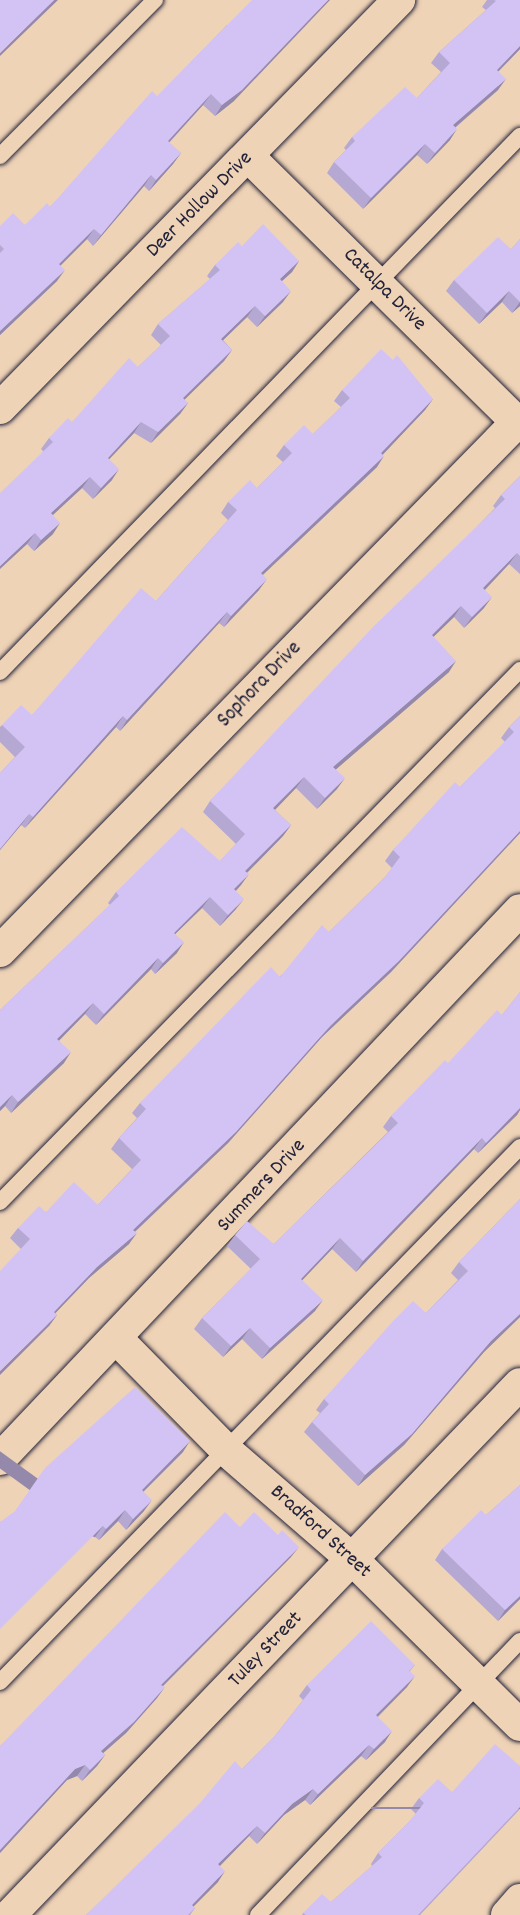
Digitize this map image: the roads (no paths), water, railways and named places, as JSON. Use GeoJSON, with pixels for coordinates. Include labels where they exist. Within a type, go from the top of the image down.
{"type":"FeatureCollection","features":[{"type":"Feature","properties":{"kind":"street","name":"Deer Hollow Drive"},"geometry":{"type":"LineString","coordinates":[[0,408],[399,0]]}},
{"type":"Feature","properties":{"kind":"street","name":"Catalpa Drive"},"geometry":{"type":"LineString","coordinates":[[248,156],[519,422]]}},
{"type":"Feature","properties":{"kind":"street","name":"Sophora Drive"},"geometry":{"type":"LineString","coordinates":[[0,951],[519,422]]}},
{"type":"Feature","properties":{"kind":"street","name":"Summers Drive"},"geometry":{"type":"LineString","coordinates":[[0,1459],[118,1340],[520,910]]}},
{"type":"Feature","properties":{"kind":"street","name":"Bradford Street"},"geometry":{"type":"LineString","coordinates":[[118,1340],[226,1450],[352,1559],[520,1725]]}},
{"type":"Feature","properties":{"kind":"street","name":"Tuley Street"},"geometry":{"type":"LineString","coordinates":[[10,1915],[520,1384]]}},
{"type":"Feature","properties":{"kind":"street"},"geometry":{"type":"LineString","coordinates":[[507,1915],[520,1900]]}},
{"type":"Feature","properties":{"kind":"lane"},"geometry":{"type":"LineString","coordinates":[[0,156],[155,0]]}},
{"type":"Feature","properties":{"kind":"lane"},"geometry":{"type":"LineString","coordinates":[[0,672],[520,136]]}},
{"type":"Feature","properties":{"kind":"lane"},"geometry":{"type":"LineString","coordinates":[[0,1202],[520,670]]}},
{"type":"Feature","properties":{"kind":"lane"},"geometry":{"type":"LineString","coordinates":[[0,1682],[520,1147]]}},
{"type":"Feature","properties":{"kind":"lane"},"geometry":{"type":"LineString","coordinates":[[258,1915],[520,1641]]}}]}
